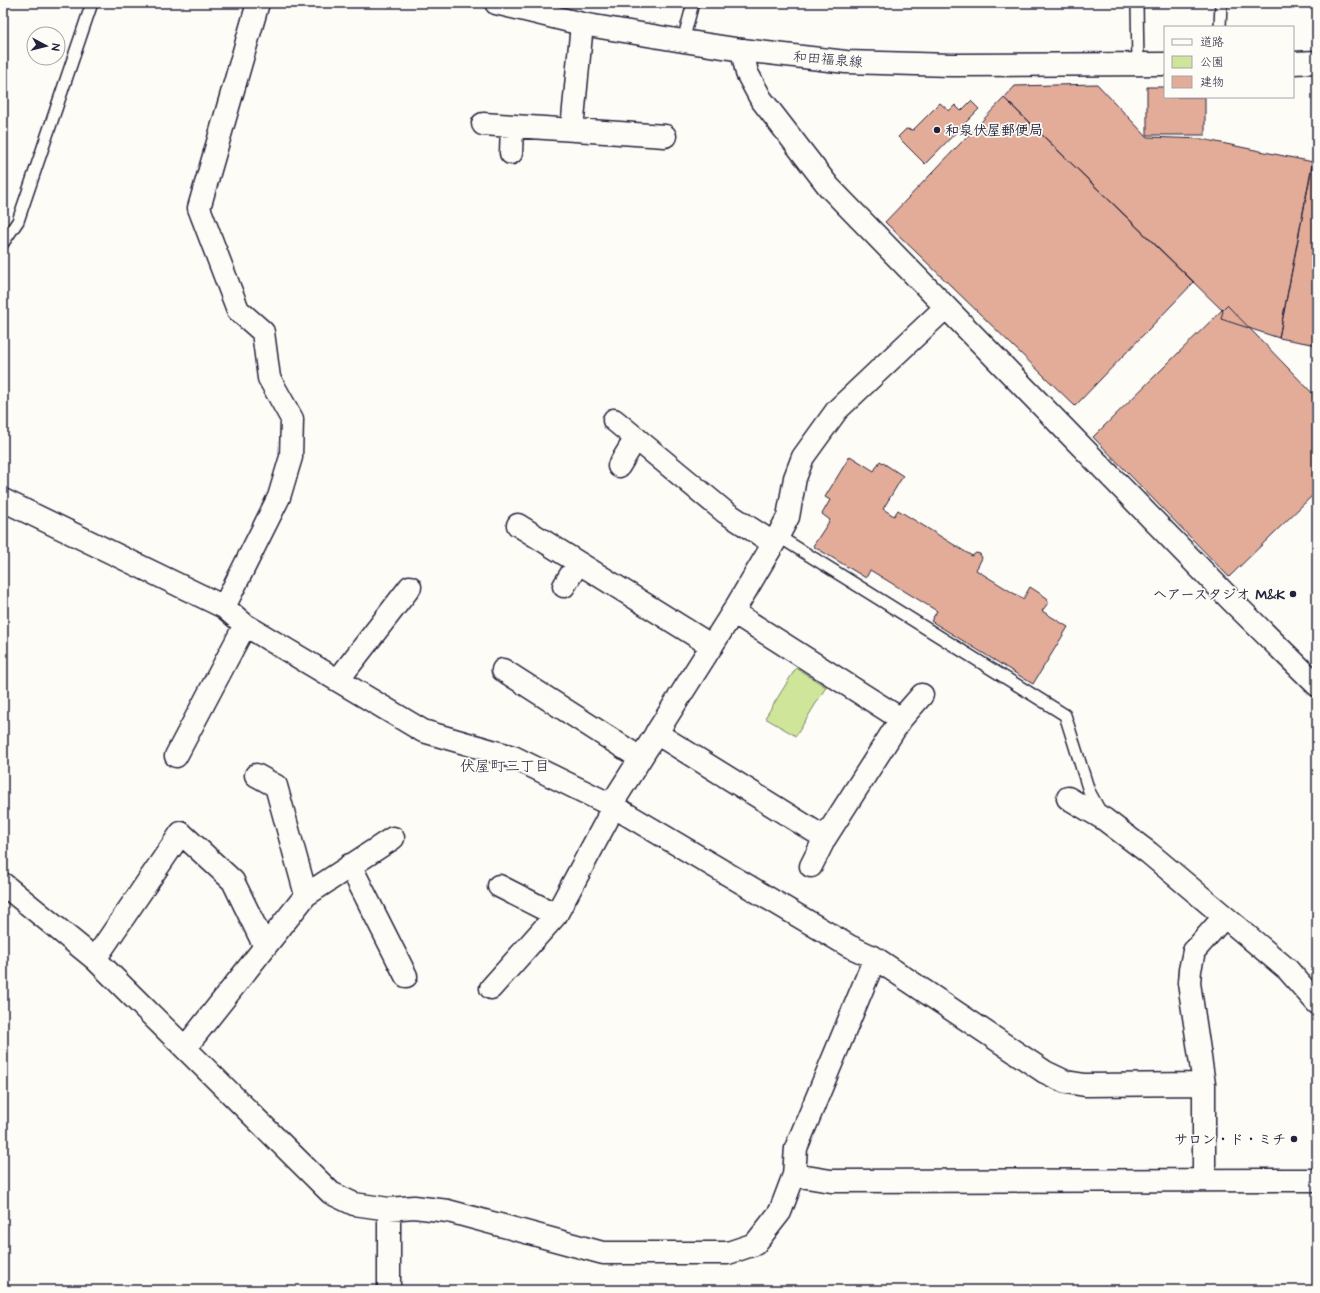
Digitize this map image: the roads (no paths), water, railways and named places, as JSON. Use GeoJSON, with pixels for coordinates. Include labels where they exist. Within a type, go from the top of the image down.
{"type":"FeatureCollection","features":[{"type":"Feature","properties":{"kind":"street"},"geometry":{"type":"LineString","coordinates":[[224,607],[279,497],[291,457],[292,419],[269,378],[263,332],[238,310],[199,208],[258,3]]}},
{"type":"Feature","properties":{"kind":"street","name":"和田福泉線"},"geometry":{"type":"LineString","coordinates":[[496,3],[582,24],[742,50],[846,62],[951,65],[1164,64]]}},
{"type":"Feature","properties":{"kind":"street"},"geometry":{"type":"LineString","coordinates":[[572,130],[582,24]]}},
{"type":"Feature","properties":{"kind":"street"},"geometry":{"type":"LineString","coordinates":[[742,50],[747,73],[761,99],[829,187],[1226,595],[1317,685]]}},
{"type":"Feature","properties":{"kind":"street"},"geometry":{"type":"LineString","coordinates":[[1294,63],[1317,62]]}},
{"type":"Feature","properties":{"kind":"street"},"geometry":{"type":"LineString","coordinates":[[483,124],[665,136]]}},
{"type":"Feature","properties":{"kind":"street"},"geometry":{"type":"LineString","coordinates":[[510,153],[512,126]]}},
{"type":"Feature","properties":{"kind":"street"},"geometry":{"type":"LineString","coordinates":[[491,988],[556,915],[607,820],[611,805],[712,646],[776,540],[788,517],[796,478],[803,457],[837,410],[946,307]]}},
{"type":"Feature","properties":{"kind":"street"},"geometry":{"type":"LineString","coordinates":[[614,420],[725,512],[776,540]]}},
{"type":"Feature","properties":{"kind":"street"},"geometry":{"type":"LineString","coordinates":[[619,466],[636,438]]}},
{"type":"Feature","properties":{"kind":"street"},"geometry":{"type":"LineString","coordinates":[[3,500],[224,607],[245,625],[423,731],[512,757],[611,805],[849,946],[875,958],[1045,1072],[1066,1082],[1085,1085],[1204,1084]]}},
{"type":"Feature","properties":{"kind":"street"},"geometry":{"type":"LineString","coordinates":[[518,525],[712,646]]}},
{"type":"Feature","properties":{"kind":"street"},"geometry":{"type":"LineString","coordinates":[[564,586],[578,563]]}},
{"type":"Feature","properties":{"kind":"street"},"geometry":{"type":"LineString","coordinates":[[338,680],[410,587]]}},
{"type":"Feature","properties":{"kind":"street"},"geometry":{"type":"LineString","coordinates":[[733,612],[900,719]]}},
{"type":"Feature","properties":{"kind":"street"},"geometry":{"type":"LineString","coordinates":[[176,756],[245,625]]}},
{"type":"Feature","properties":{"kind":"street"},"geometry":{"type":"LineString","coordinates":[[503,670],[640,758]]}},
{"type":"Feature","properties":{"kind":"street"},"geometry":{"type":"LineString","coordinates":[[811,866],[825,838],[900,719],[922,695]]}},
{"type":"Feature","properties":{"kind":"street"},"geometry":{"type":"LineString","coordinates":[[656,733],[825,838]]}},
{"type":"Feature","properties":{"kind":"street"},"geometry":{"type":"LineString","coordinates":[[256,775],[276,786],[306,895]]}},
{"type":"Feature","properties":{"kind":"street"},"geometry":{"type":"LineString","coordinates":[[1068,798],[1104,819],[1149,853],[1288,970],[1317,1003]]}},
{"type":"Feature","properties":{"kind":"street"},"geometry":{"type":"LineString","coordinates":[[95,959],[181,832],[232,881],[265,947]]}},
{"type":"Feature","properties":{"kind":"street"},"geometry":{"type":"LineString","coordinates":[[185,1048],[306,895],[392,838]]}},
{"type":"Feature","properties":{"kind":"street"},"geometry":{"type":"LineString","coordinates":[[350,865],[406,976]]}},
{"type":"Feature","properties":{"kind":"street"},"geometry":{"type":"LineString","coordinates":[[3,884],[95,959],[332,1193],[354,1204],[389,1209],[414,1207],[448,1211],[603,1253],[728,1253],[755,1244],[780,1212],[794,1175],[796,1148],[875,958]]}},
{"type":"Feature","properties":{"kind":"street"},"geometry":{"type":"LineString","coordinates":[[499,886],[556,915]]}},
{"type":"Feature","properties":{"kind":"street"},"geometry":{"type":"LineString","coordinates":[[1204,1180],[1204,1084],[1189,983],[1194,951],[1224,917]]}},
{"type":"Feature","properties":{"kind":"street"},"geometry":{"type":"LineString","coordinates":[[794,1175],[831,1181],[1317,1180]]}},
{"type":"Feature","properties":{"kind":"street"},"geometry":{"type":"LineString","coordinates":[[389,1209],[389,1290]]}},
{"type":"Feature","properties":{"kind":"lane"},"geometry":{"type":"LineString","coordinates":[[3,243],[18,221],[92,3]]}},
{"type":"Feature","properties":{"kind":"lane"},"geometry":{"type":"LineString","coordinates":[[683,41],[693,3]]}},
{"type":"Feature","properties":{"kind":"lane"},"geometry":{"type":"LineString","coordinates":[[1137,3],[1138,64]]}},
{"type":"Feature","properties":{"kind":"lane"},"geometry":{"type":"LineString","coordinates":[[1220,3],[1220,26]]}},
{"type":"Feature","properties":{"kind":"lane"},"geometry":{"type":"LineString","coordinates":[[776,540],[1065,715],[1089,791],[1104,819]]}},
{"type":"Feature","properties":{"kind":"place","name":"和泉伏屋郵便局"},"geometry":{"type":"Point","coordinates":[937,130]}},
{"type":"Feature","properties":{"kind":"place","name":"ヘアースタジオ M&K"},"geometry":{"type":"Point","coordinates":[1293,594]}},
{"type":"Feature","properties":{"kind":"place","name":"サロン・ド・ミチ"},"geometry":{"type":"Point","coordinates":[1294,1139]}},
{"type":"Feature","properties":{"kind":"district","name":"伏屋町三丁目"},"geometry":{"type":"Point","coordinates":[505,766]}}]}
